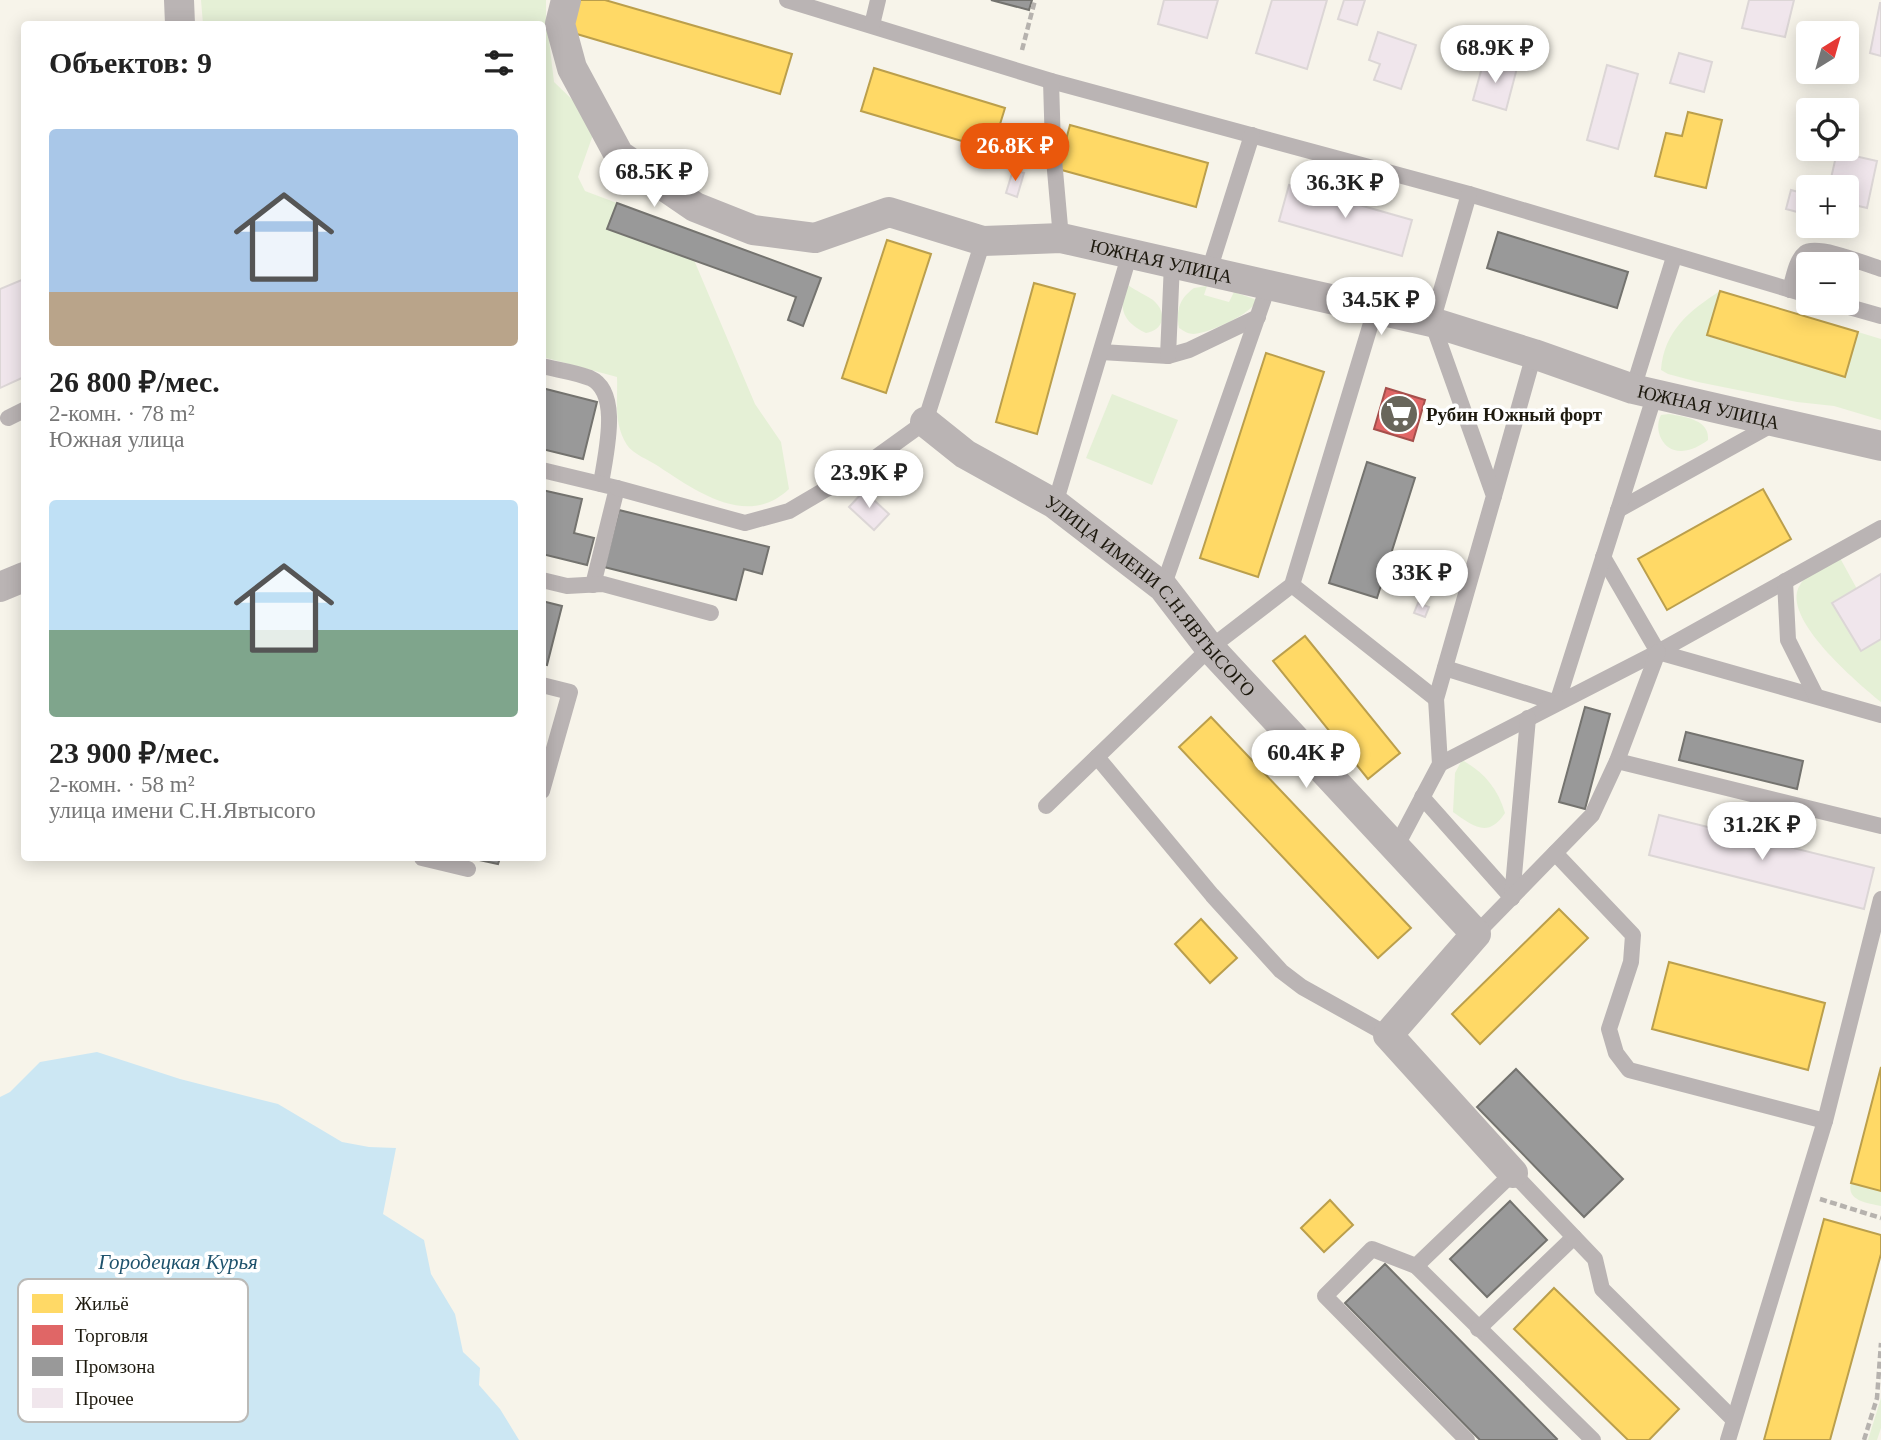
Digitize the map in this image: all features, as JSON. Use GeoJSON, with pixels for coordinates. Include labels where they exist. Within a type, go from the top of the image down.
{"type":"FeatureCollection","features":[{"type":"Feature","properties":{"kind":"street"},"geometry":{"type":"LineString","coordinates":[[179,0],[180,21]]}},
{"type":"Feature","properties":{"kind":"street","name":"ЮЖНАЯ УЛИЦА"},"geometry":{"type":"LineString","coordinates":[[566,0],[560,24],[572,68],[619,155],[695,207],[753,230],[815,239],[889,212],[983,241],[1061,238],[1432,322],[1644,391],[1881,446]]}},
{"type":"Feature","properties":{"kind":"street","name":"УЛИЦА ИМЕНИ С.Н.ЯВТЫСОГО"},"geometry":{"type":"LineString","coordinates":[[925,422],[965,454],[1055,503],[1163,587],[1210,648],[1476,934]]}},
{"type":"Feature","properties":{"kind":"street"},"geometry":{"type":"LineString","coordinates":[[0,587],[21,578]]}},
{"type":"Feature","properties":{"kind":"street"},"geometry":{"type":"LineString","coordinates":[[1476,934],[1388,1035],[1513,1173]]}},
{"type":"Feature","properties":{"kind":"lane"},"geometry":{"type":"LineString","coordinates":[[787,0],[832,6],[872,25],[1051,81],[1469,194],[1796,292]]}},
{"type":"Feature","properties":{"kind":"lane"},"geometry":{"type":"LineString","coordinates":[[872,25],[878,0]]}},
{"type":"Feature","properties":{"kind":"lane"},"geometry":{"type":"LineString","coordinates":[[1051,81],[1053,148],[1061,238]]}},
{"type":"Feature","properties":{"kind":"lane"},"geometry":{"type":"LineString","coordinates":[[1209,271],[1252,135]]}},
{"type":"Feature","properties":{"kind":"lane"},"geometry":{"type":"LineString","coordinates":[[1469,194],[1432,322],[1494,496]]}},
{"type":"Feature","properties":{"kind":"lane"},"geometry":{"type":"LineString","coordinates":[[546,471],[745,523],[789,511],[857,471],[925,422],[983,241]]}},
{"type":"Feature","properties":{"kind":"lane"},"geometry":{"type":"LineString","coordinates":[[1790,290],[1802,256],[1808,251],[1819,250],[1881,268]]}},
{"type":"Feature","properties":{"kind":"lane"},"geometry":{"type":"LineString","coordinates":[[1055,503],[1130,254]]}},
{"type":"Feature","properties":{"kind":"lane"},"geometry":{"type":"LineString","coordinates":[[1557,704],[1618,510],[1674,257]]}},
{"type":"Feature","properties":{"kind":"lane"},"geometry":{"type":"LineString","coordinates":[[1168,356],[1172,263]]}},
{"type":"Feature","properties":{"kind":"lane"},"geometry":{"type":"LineString","coordinates":[[1163,587],[1269,284]]}},
{"type":"Feature","properties":{"kind":"lane"},"geometry":{"type":"LineString","coordinates":[[1046,806],[1210,648],[1292,585],[1375,310]]}},
{"type":"Feature","properties":{"kind":"lane"},"geometry":{"type":"LineString","coordinates":[[1859,310],[1881,316]]}},
{"type":"Feature","properties":{"kind":"lane"},"geometry":{"type":"LineString","coordinates":[[1101,352],[1168,356],[1189,350],[1258,317]]}},
{"type":"Feature","properties":{"kind":"lane"},"geometry":{"type":"LineString","coordinates":[[1395,849],[1440,764],[1436,699],[1534,354]]}},
{"type":"Feature","properties":{"kind":"lane"},"geometry":{"type":"LineString","coordinates":[[546,367],[592,379],[607,394],[610,416],[609,486],[593,585]]}},
{"type":"Feature","properties":{"kind":"lane"},"geometry":{"type":"LineString","coordinates":[[8,418],[21,412]]}},
{"type":"Feature","properties":{"kind":"lane"},"geometry":{"type":"LineString","coordinates":[[1618,510],[1777,422]]}},
{"type":"Feature","properties":{"kind":"lane"},"geometry":{"type":"LineString","coordinates":[[1440,764],[1658,652],[1881,528]]}},
{"type":"Feature","properties":{"kind":"lane"},"geometry":{"type":"LineString","coordinates":[[1604,557],[1658,652],[1881,715]]}},
{"type":"Feature","properties":{"kind":"lane"},"geometry":{"type":"LineString","coordinates":[[546,581],[567,586],[603,584],[711,613]]}},
{"type":"Feature","properties":{"kind":"lane"},"geometry":{"type":"LineString","coordinates":[[1785,581],[1788,640],[1816,696]]}},
{"type":"Feature","properties":{"kind":"lane"},"geometry":{"type":"LineString","coordinates":[[1292,585],[1436,699]]}},
{"type":"Feature","properties":{"kind":"lane"},"geometry":{"type":"LineString","coordinates":[[1476,934],[1592,815],[1618,761],[1658,652]]}},
{"type":"Feature","properties":{"kind":"lane"},"geometry":{"type":"LineString","coordinates":[[1445,668],[1557,704]]}},
{"type":"Feature","properties":{"kind":"lane"},"geometry":{"type":"LineString","coordinates":[[546,686],[570,692],[546,783]]}},
{"type":"Feature","properties":{"kind":"lane"},"geometry":{"type":"LineString","coordinates":[[1512,898],[1528,718]]}},
{"type":"Feature","properties":{"kind":"lane"},"geometry":{"type":"LineString","coordinates":[[1097,757],[1212,895],[1281,971],[1302,988],[1388,1035]]}},
{"type":"Feature","properties":{"kind":"lane"},"geometry":{"type":"LineString","coordinates":[[1618,761],[1881,826]]}},
{"type":"Feature","properties":{"kind":"lane"},"geometry":{"type":"LineString","coordinates":[[1422,797],[1512,898]]}},
{"type":"Feature","properties":{"kind":"lane"},"geometry":{"type":"LineString","coordinates":[[1555,853],[1633,935],[1630,962],[1609,1029],[1616,1053],[1629,1070],[1825,1121]]}},
{"type":"Feature","properties":{"kind":"lane"},"geometry":{"type":"LineString","coordinates":[[435,861],[468,869]]}},
{"type":"Feature","properties":{"kind":"lane"},"geometry":{"type":"LineString","coordinates":[[1728,1440],[1825,1121],[1881,900]]}},
{"type":"Feature","properties":{"kind":"lane"},"geometry":{"type":"LineString","coordinates":[[1416,1266],[1513,1173],[1595,1259],[1602,1289],[1733,1419]]}},
{"type":"Feature","properties":{"kind":"lane"},"geometry":{"type":"LineString","coordinates":[[1478,1329],[1574,1237]]}},
{"type":"Feature","properties":{"kind":"lane"},"geometry":{"type":"LineString","coordinates":[[1467,1440],[1325,1296],[1372,1249],[1416,1266],[1593,1440]]}},
{"type":"Feature","properties":{"kind":"path"},"geometry":{"type":"LineString","coordinates":[[1016,70],[1035,0]]}},
{"type":"Feature","properties":{"kind":"path"},"geometry":{"type":"LineString","coordinates":[[1864,1440],[1877,1398],[1881,1343]]}},
{"type":"Feature","properties":{"kind":"green space"},"geometry":{"type":"Polygon","coordinates":[[[201,0],[546,0],[554,82],[584,111],[594,132],[578,177],[585,191],[617,203],[608,229],[694,260],[755,404],[781,442],[789,489],[773,500],[757,506],[740,506],[723,502],[689,486],[627,445],[618,420],[617,377],[546,358],[546,21],[203,21],[201,0]]]}},
{"type":"Feature","properties":{"kind":"green space"},"geometry":{"type":"Polygon","coordinates":[[[1128,285],[1153,300],[1161,310],[1160,325],[1152,331],[1146,333],[1138,329],[1124,314],[1123,301],[1128,285]]]}},
{"type":"Feature","properties":{"kind":"green space"},"geometry":{"type":"Polygon","coordinates":[[[1207,286],[1204,295],[1229,302],[1234,292],[1257,300],[1239,317],[1201,333],[1186,332],[1179,328],[1180,305],[1194,288],[1207,286]]]}},
{"type":"Feature","properties":{"kind":"green space"},"geometry":{"type":"Polygon","coordinates":[[[1720,291],[1707,336],[1845,377],[1858,332],[1881,339],[1881,420],[1834,406],[1797,402],[1698,382],[1661,370],[1667,344],[1680,323],[1720,291]]]}},
{"type":"Feature","properties":{"kind":"green space"},"geometry":{"type":"Polygon","coordinates":[[[1112,394],[1178,420],[1152,485],[1086,458],[1112,394]]]}},
{"type":"Feature","properties":{"kind":"green space"},"geometry":{"type":"Polygon","coordinates":[[[1661,415],[1689,418],[1701,424],[1708,433],[1708,440],[1682,451],[1670,448],[1661,439],[1658,427],[1661,415]]]}},
{"type":"Feature","properties":{"kind":"green space"},"geometry":{"type":"Polygon","coordinates":[[[1840,558],[1857,589],[1833,603],[1861,651],[1881,639],[1881,702],[1824,648],[1801,614],[1797,598],[1803,580],[1840,558]]]}},
{"type":"Feature","properties":{"kind":"green space"},"geometry":{"type":"Polygon","coordinates":[[[1462,760],[1483,776],[1498,796],[1505,813],[1493,826],[1480,828],[1453,812],[1455,773],[1462,760]]]}},
{"type":"Feature","properties":{"kind":"green space"},"geometry":{"type":"Polygon","coordinates":[[[1851,1183],[1881,1191],[1881,1206],[1855,1197],[1850,1189],[1851,1183]]]}},
{"type":"Feature","properties":{"kind":"green space"},"geometry":{"type":"Polygon","coordinates":[[[1881,1398],[1881,1428],[1877,1440],[1868,1440],[1881,1398]]]}},
{"type":"Feature","properties":{"kind":"water","name":"Городецкая Курья"},"geometry":{"type":"Polygon","coordinates":[[[97,1052],[180,1079],[278,1104],[342,1142],[396,1148],[383,1214],[424,1240],[431,1274],[455,1314],[463,1352],[480,1368],[479,1385],[500,1409],[519,1440],[0,1440],[0,1097],[10,1092],[40,1062],[97,1052]]]}},
{"type":"Feature","properties":{"kind":"building: Жильё"},"geometry":{"type":"Polygon","coordinates":[[[580,0],[605,0],[792,54],[780,94],[570,32],[580,0]]]}},
{"type":"Feature","properties":{"kind":"building: Жильё"},"geometry":{"type":"Polygon","coordinates":[[[874,68],[1005,108],[992,150],[861,111],[874,68]]]}},
{"type":"Feature","properties":{"kind":"building: Жильё"},"geometry":{"type":"Polygon","coordinates":[[[1688,112],[1722,120],[1706,188],[1655,176],[1666,133],[1682,136],[1688,112]]]}},
{"type":"Feature","properties":{"kind":"building: Жильё"},"geometry":{"type":"Polygon","coordinates":[[[1070,125],[1208,163],[1196,207],[1058,169],[1070,125]]]}},
{"type":"Feature","properties":{"kind":"building: Жильё"},"geometry":{"type":"Polygon","coordinates":[[[887,240],[931,254],[886,393],[842,378],[887,240]]]}},
{"type":"Feature","properties":{"kind":"building: Жильё"},"geometry":{"type":"Polygon","coordinates":[[[1034,283],[1075,294],[1037,434],[996,422],[1034,283]]]}},
{"type":"Feature","properties":{"kind":"building: Жильё"},"geometry":{"type":"Polygon","coordinates":[[[1720,291],[1858,332],[1845,377],[1707,335],[1720,291]]]}},
{"type":"Feature","properties":{"kind":"building: Жильё"},"geometry":{"type":"Polygon","coordinates":[[[1266,353],[1324,372],[1258,577],[1200,558],[1266,353]]]}},
{"type":"Feature","properties":{"kind":"building: Жильё"},"geometry":{"type":"Polygon","coordinates":[[[1763,489],[1791,539],[1667,610],[1638,559],[1763,489]]]}},
{"type":"Feature","properties":{"kind":"building: Жильё"},"geometry":{"type":"Polygon","coordinates":[[[1305,636],[1400,753],[1368,779],[1273,661],[1305,636]]]}},
{"type":"Feature","properties":{"kind":"building: Жильё"},"geometry":{"type":"Polygon","coordinates":[[[1211,717],[1411,928],[1378,958],[1179,747],[1211,717]]]}},
{"type":"Feature","properties":{"kind":"building: Жильё"},"geometry":{"type":"Polygon","coordinates":[[[1559,909],[1588,938],[1480,1044],[1452,1014],[1559,909]]]}},
{"type":"Feature","properties":{"kind":"building: Жильё"},"geometry":{"type":"Polygon","coordinates":[[[1201,919],[1237,958],[1210,983],[1175,944],[1201,919]]]}},
{"type":"Feature","properties":{"kind":"building: Жильё"},"geometry":{"type":"Polygon","coordinates":[[[1669,962],[1825,1003],[1808,1070],[1652,1029],[1669,962]]]}},
{"type":"Feature","properties":{"kind":"building: Жильё"},"geometry":{"type":"Polygon","coordinates":[[[1881,1067],[1881,1191],[1851,1183],[1881,1067]]]}},
{"type":"Feature","properties":{"kind":"building: Жильё"},"geometry":{"type":"Polygon","coordinates":[[[1330,1200],[1353,1225],[1324,1252],[1301,1228],[1330,1200]]]}},
{"type":"Feature","properties":{"kind":"building: Жильё"},"geometry":{"type":"Polygon","coordinates":[[[1824,1219],[1881,1235],[1881,1254],[1830,1440],[1764,1440],[1824,1219]]]}},
{"type":"Feature","properties":{"kind":"building: Жильё"},"geometry":{"type":"Polygon","coordinates":[[[1554,1288],[1679,1409],[1649,1440],[1628,1440],[1514,1329],[1554,1288]]]}},
{"type":"Feature","properties":{"kind":"building: Торговля"},"geometry":{"type":"Polygon","coordinates":[[[1386,388],[1425,400],[1413,441],[1374,429],[1386,388]]]}},
{"type":"Feature","properties":{"kind":"building: Промзона"},"geometry":{"type":"Polygon","coordinates":[[[991,0],[1032,0],[1029,10],[991,0]]]}},
{"type":"Feature","properties":{"kind":"building: Промзона"},"geometry":{"type":"Polygon","coordinates":[[[617,203],[821,278],[803,326],[788,320],[796,297],[607,229],[617,203]]]}},
{"type":"Feature","properties":{"kind":"building: Промзона"},"geometry":{"type":"Polygon","coordinates":[[[1498,232],[1628,272],[1617,308],[1487,268],[1498,232]]]}},
{"type":"Feature","properties":{"kind":"building: Промзона"},"geometry":{"type":"Polygon","coordinates":[[[546,389],[597,402],[583,459],[546,450],[546,389]]]}},
{"type":"Feature","properties":{"kind":"building: Промзона"},"geometry":{"type":"Polygon","coordinates":[[[1367,462],[1415,478],[1377,598],[1329,583],[1367,462]]]}},
{"type":"Feature","properties":{"kind":"building: Промзона"},"geometry":{"type":"Polygon","coordinates":[[[546,491],[582,499],[574,533],[594,538],[587,565],[546,555],[546,491]]]}},
{"type":"Feature","properties":{"kind":"building: Промзона"},"geometry":{"type":"Polygon","coordinates":[[[619,510],[769,547],[762,574],[744,569],[736,600],[604,567],[619,510]]]}},
{"type":"Feature","properties":{"kind":"building: Промзона"},"geometry":{"type":"Polygon","coordinates":[[[546,602],[562,606],[546,665],[546,602]]]}},
{"type":"Feature","properties":{"kind":"building: Промзона"},"geometry":{"type":"Polygon","coordinates":[[[1585,707],[1610,714],[1585,809],[1559,802],[1585,707]]]}},
{"type":"Feature","properties":{"kind":"building: Промзона"},"geometry":{"type":"Polygon","coordinates":[[[1686,732],[1803,761],[1797,789],[1679,760],[1686,732]]]}},
{"type":"Feature","properties":{"kind":"building: Промзона"},"geometry":{"type":"Polygon","coordinates":[[[1516,1069],[1623,1179],[1584,1217],[1477,1107],[1516,1069]]]}},
{"type":"Feature","properties":{"kind":"building: Промзона"},"geometry":{"type":"Polygon","coordinates":[[[1510,1201],[1547,1240],[1487,1297],[1450,1259],[1510,1201]]]}},
{"type":"Feature","properties":{"kind":"building: Промзона"},"geometry":{"type":"Polygon","coordinates":[[[1385,1264],[1556,1440],[1480,1440],[1345,1303],[1385,1264]]]}},
{"type":"Feature","properties":{"kind":"building: Прочее"},"geometry":{"type":"Polygon","coordinates":[[[1164,0],[1218,0],[1207,38],[1158,24],[1164,0]]]}},
{"type":"Feature","properties":{"kind":"building: Прочее"},"geometry":{"type":"Polygon","coordinates":[[[1272,0],[1327,0],[1307,69],[1256,53],[1272,0]]]}},
{"type":"Feature","properties":{"kind":"building: Прочее"},"geometry":{"type":"Polygon","coordinates":[[[1344,0],[1365,0],[1357,25],[1338,19],[1344,0]]]}},
{"type":"Feature","properties":{"kind":"building: Прочее"},"geometry":{"type":"Polygon","coordinates":[[[1749,0],[1794,0],[1785,37],[1742,28],[1749,0]]]}},
{"type":"Feature","properties":{"kind":"building: Прочее"},"geometry":{"type":"Polygon","coordinates":[[[1881,3],[1881,56],[1870,53],[1881,3]]]}},
{"type":"Feature","properties":{"kind":"building: Прочее"},"geometry":{"type":"Polygon","coordinates":[[[1378,32],[1416,45],[1401,89],[1374,80],[1380,64],[1369,60],[1378,32]]]}},
{"type":"Feature","properties":{"kind":"building: Прочее"},"geometry":{"type":"Polygon","coordinates":[[[1679,53],[1712,62],[1704,92],[1670,83],[1679,53]]]}},
{"type":"Feature","properties":{"kind":"building: Прочее"},"geometry":{"type":"Polygon","coordinates":[[[1484,60],[1517,68],[1506,110],[1473,100],[1484,60]]]}},
{"type":"Feature","properties":{"kind":"building: Прочее"},"geometry":{"type":"Polygon","coordinates":[[[1607,65],[1638,74],[1618,149],[1587,140],[1607,65]]]}},
{"type":"Feature","properties":{"kind":"building: Прочее"},"geometry":{"type":"Polygon","coordinates":[[[1859,157],[1877,161],[1867,208],[1859,206],[1859,175],[1832,175],[1835,161],[1859,161],[1859,157]]]}},
{"type":"Feature","properties":{"kind":"building: Прочее"},"geometry":{"type":"Polygon","coordinates":[[[1013,170],[1024,173],[1017,197],[1006,193],[1013,170]]]}},
{"type":"Feature","properties":{"kind":"building: Прочее"},"geometry":{"type":"Polygon","coordinates":[[[1289,185],[1412,220],[1402,256],[1279,221],[1289,185]]]}},
{"type":"Feature","properties":{"kind":"building: Прочее"},"geometry":{"type":"Polygon","coordinates":[[[1791,190],[1796,191],[1796,212],[1786,209],[1791,190]]]}},
{"type":"Feature","properties":{"kind":"building: Прочее"},"geometry":{"type":"Polygon","coordinates":[[[21,280],[21,378],[0,388],[0,289],[21,280]]]}},
{"type":"Feature","properties":{"kind":"building: Прочее"},"geometry":{"type":"Polygon","coordinates":[[[864,491],[889,514],[874,530],[849,507],[864,491]]]}},
{"type":"Feature","properties":{"kind":"building: Прочее"},"geometry":{"type":"Polygon","coordinates":[[[1881,574],[1881,639],[1861,651],[1832,603],[1881,574]]]}},
{"type":"Feature","properties":{"kind":"building: Прочее"},"geometry":{"type":"Polygon","coordinates":[[[1418,603],[1429,607],[1425,617],[1414,613],[1418,603]]]}},
{"type":"Feature","properties":{"kind":"building: Прочее"},"geometry":{"type":"Polygon","coordinates":[[[1659,815],[1874,868],[1864,909],[1649,855],[1659,815]]]}},
{"type":"Feature","properties":{"kind":"place","name":"Рубин Южный форт"},"geometry":{"type":"Point","coordinates":[1399,414]}}]}
